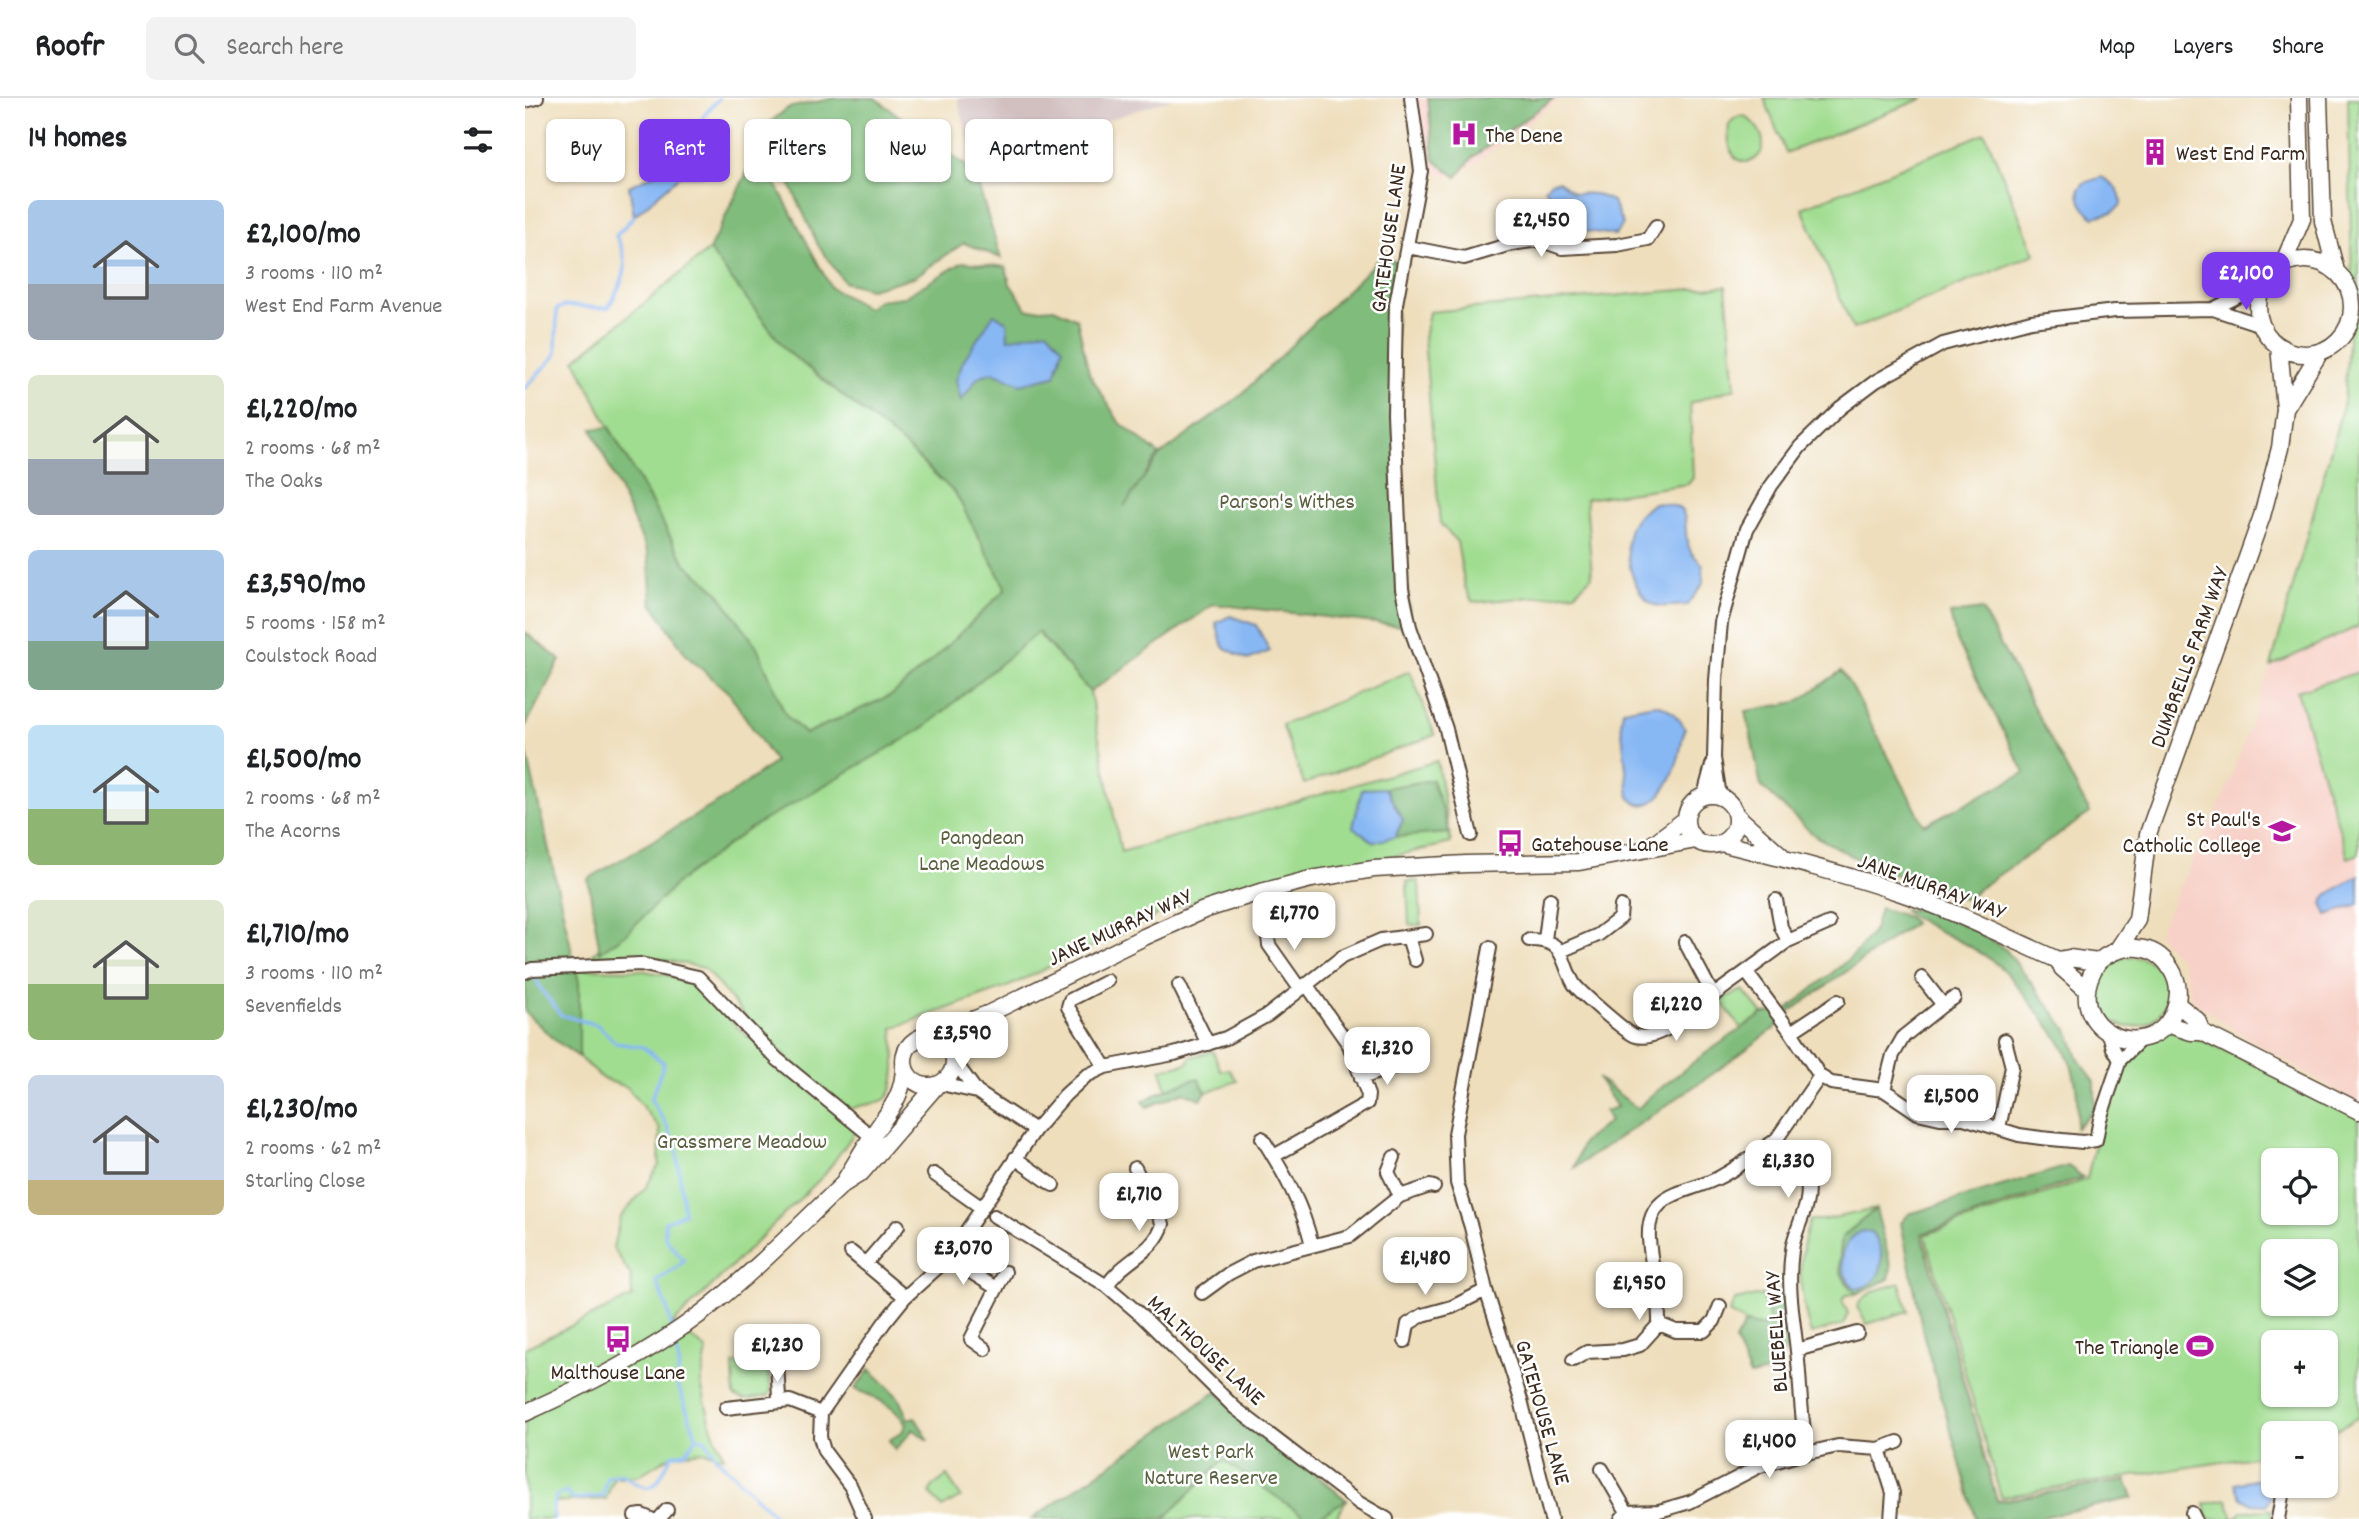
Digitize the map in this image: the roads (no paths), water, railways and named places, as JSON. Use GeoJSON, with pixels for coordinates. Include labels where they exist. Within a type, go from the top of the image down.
{"type":"FeatureCollection","features":[{"type":"Feature","properties":{"kind":"main road"},"geometry":{"type":"LineString","coordinates":[[2283,264],[2302,219],[2299,98]]}},
{"type":"Feature","properties":{"kind":"main road"},"geometry":{"type":"LineString","coordinates":[[2319,98],[2323,221],[2336,271]]}},
{"type":"Feature","properties":{"kind":"main road"},"geometry":{"type":"LineString","coordinates":[[2311,260],[2336,271],[2346,282],[2351,295],[2350,323],[2333,346],[2306,355],[2292,353],[2279,347],[2261,325],[2258,297],[2263,284],[2283,264],[2311,260]]}},
{"type":"Feature","properties":{"kind":"main road","name":"DUMBRELLS FARM WAY"},"geometry":{"type":"LineString","coordinates":[[2118,949],[2137,920],[2148,834],[2262,516],[2280,448],[2285,409],[2279,347]]}},
{"type":"Feature","properties":{"kind":"main road","name":"DUMBRELLS FARM WAY"},"geometry":{"type":"LineString","coordinates":[[2285,409],[2320,352]]}},
{"type":"Feature","properties":{"kind":"main road"},"geometry":{"type":"LineString","coordinates":[[1712,796],[1733,807],[1733,832],[1721,843],[1704,844],[1696,840],[1687,827],[1686,819],[1691,804],[1712,796]]}},
{"type":"Feature","properties":{"kind":"main road","name":"JANE MURRAY WAY"},"geometry":{"type":"LineString","coordinates":[[1735,815],[1787,860]]}},
{"type":"Feature","properties":{"kind":"main road","name":"JANE MURRAY WAY"},"geometry":{"type":"LineString","coordinates":[[1644,851],[1686,819]]}},
{"type":"Feature","properties":{"kind":"main road","name":"JANE MURRAY WAY"},"geometry":{"type":"LineString","coordinates":[[933,1036],[991,1013],[1098,958],[1205,910],[1311,879],[1374,869],[1579,862],[1696,840]]}},
{"type":"Feature","properties":{"kind":"main road","name":"JANE MURRAY WAY"},"geometry":{"type":"LineString","coordinates":[[1721,843],[1902,893],[2058,960]]}},
{"type":"Feature","properties":{"kind":"main road"},"geometry":{"type":"LineString","coordinates":[[2137,920],[2153,952]]}},
{"type":"Feature","properties":{"kind":"main road"},"geometry":{"type":"LineString","coordinates":[[2130,947],[2153,952],[2165,961],[2178,986],[2177,1004],[2166,1024],[2155,1034],[2141,1039],[2126,1039],[2109,1034],[2091,1015],[2087,1003],[2089,975],[2098,962],[2118,949],[2130,947]]}},
{"type":"Feature","properties":{"kind":"main road"},"geometry":{"type":"LineString","coordinates":[[2086,989],[2062,968],[2058,960],[2069,958],[2098,962]]}},
{"type":"Feature","properties":{"kind":"main road"},"geometry":{"type":"LineString","coordinates":[[2177,1004],[2197,1020],[2202,1032]]}},
{"type":"Feature","properties":{"kind":"main road"},"geometry":{"type":"LineString","coordinates":[[525,1413],[604,1376],[713,1304],[842,1185],[862,1173],[938,1085],[951,1075],[954,1058],[991,1013]]}},
{"type":"Feature","properties":{"kind":"main road"},"geometry":{"type":"LineString","coordinates":[[2166,1024],[2191,1032],[2202,1032],[2359,1111]]}},
{"type":"Feature","properties":{"kind":"main road"},"geometry":{"type":"LineString","coordinates":[[842,1185],[871,1136],[893,1107],[904,1084],[904,1056],[912,1042],[918,1038],[933,1036],[946,1042],[954,1058]]}},
{"type":"Feature","properties":{"kind":"main road"},"geometry":{"type":"LineString","coordinates":[[904,1065],[910,1079],[916,1083],[929,1087],[938,1085]]}},
{"type":"Feature","properties":{"kind":"street"},"geometry":{"type":"LineString","coordinates":[[525,101],[537,98]]}},
{"type":"Feature","properties":{"kind":"street","name":"GATEHOUSE LANE"},"geometry":{"type":"LineString","coordinates":[[1411,98],[1421,171],[1396,304],[1394,400],[1402,589],[1410,627],[1446,729],[1471,835]]}},
{"type":"Feature","properties":{"kind":"street"},"geometry":{"type":"LineString","coordinates":[[1408,247],[1464,258],[1511,244],[1539,240],[1562,248],[1617,245],[1648,239],[1656,226]]}},
{"type":"Feature","properties":{"kind":"street"},"geometry":{"type":"LineString","coordinates":[[2213,309],[2263,284]]}},
{"type":"Feature","properties":{"kind":"street"},"geometry":{"type":"LineString","coordinates":[[1712,796],[1721,622],[1747,529],[1771,486],[1800,447],[1840,408],[1876,381],[1943,344],[2031,321],[2101,312],[2213,309],[2261,325]]}},
{"type":"Feature","properties":{"kind":"street"},"geometry":{"type":"LineString","coordinates":[[1545,940],[1550,900]]}},
{"type":"Feature","properties":{"kind":"street"},"geometry":{"type":"LineString","coordinates":[[1776,900],[1781,927],[1788,941]]}},
{"type":"Feature","properties":{"kind":"street"},"geometry":{"type":"LineString","coordinates":[[1561,951],[1598,934],[1620,918],[1621,906]]}},
{"type":"Feature","properties":{"kind":"street"},"geometry":{"type":"LineString","coordinates":[[1266,922],[1269,945],[1349,1045],[1368,1095],[1367,1103],[1273,1156]]}},
{"type":"Feature","properties":{"kind":"street"},"geometry":{"type":"LineString","coordinates":[[1529,940],[1545,940],[1561,951],[1575,985],[1624,1029],[1636,1036],[1650,1035],[1667,1029],[1788,941],[1829,923]]}},
{"type":"Feature","properties":{"kind":"street"},"geometry":{"type":"LineString","coordinates":[[862,1518],[851,1487],[824,1451],[820,1437],[821,1413],[905,1297],[948,1258],[1035,1130],[1074,1085],[1105,1067],[1174,1054],[1226,1038],[1254,1024],[1342,957],[1381,940],[1426,934]]}},
{"type":"Feature","properties":{"kind":"street"},"geometry":{"type":"LineString","coordinates":[[1408,937],[1415,960]]}},
{"type":"Feature","properties":{"kind":"street"},"geometry":{"type":"LineString","coordinates":[[1685,942],[1713,995]]}},
{"type":"Feature","properties":{"kind":"street","name":"GATEHOUSE LANE"},"geometry":{"type":"LineString","coordinates":[[1490,948],[1455,1134],[1457,1183],[1486,1290],[1521,1400],[1552,1519]]}},
{"type":"Feature","properties":{"kind":"street"},"geometry":{"type":"LineString","coordinates":[[525,972],[543,968],[640,964],[698,976],[777,1059],[871,1136]]}},
{"type":"Feature","properties":{"kind":"street"},"geometry":{"type":"LineString","coordinates":[[1747,973],[1820,1076],[1831,1083],[1884,1090],[1918,1113],[1940,1118],[1964,1118],[2019,1135],[2083,1142],[2096,1140],[2100,1119],[2120,1060],[2141,1039]]}},
{"type":"Feature","properties":{"kind":"street"},"geometry":{"type":"LineString","coordinates":[[1922,978],[1943,1005]]}},
{"type":"Feature","properties":{"kind":"street"},"geometry":{"type":"LineString","coordinates":[[1105,1067],[1068,1007],[1070,1000],[1107,981]]}},
{"type":"Feature","properties":{"kind":"street"},"geometry":{"type":"LineString","coordinates":[[1179,985],[1208,1044]]}},
{"type":"Feature","properties":{"kind":"street"},"geometry":{"type":"LineString","coordinates":[[1884,1090],[1893,1055],[1903,1035],[1954,998]]}},
{"type":"Feature","properties":{"kind":"street"},"geometry":{"type":"LineString","coordinates":[[1791,1032],[1838,1001]]}},
{"type":"Feature","properties":{"kind":"street"},"geometry":{"type":"LineString","coordinates":[[2109,1034],[2120,1060]]}},
{"type":"Feature","properties":{"kind":"street"},"geometry":{"type":"LineString","coordinates":[[1999,1128],[2012,1067],[2005,1040]]}},
{"type":"Feature","properties":{"kind":"street"},"geometry":{"type":"LineString","coordinates":[[954,1058],[977,1092],[1035,1130]]}},
{"type":"Feature","properties":{"kind":"street"},"geometry":{"type":"LineString","coordinates":[[1361,1078],[1403,1065]]}},
{"type":"Feature","properties":{"kind":"street"},"geometry":{"type":"LineString","coordinates":[[1573,1360],[1587,1352],[1623,1350],[1640,1345],[1659,1324],[1660,1306],[1649,1239],[1649,1224],[1655,1209],[1670,1196],[1718,1178],[1776,1140],[1820,1076]]}},
{"type":"Feature","properties":{"kind":"street"},"geometry":{"type":"LineString","coordinates":[[938,1085],[977,1092]]}},
{"type":"Feature","properties":{"kind":"street"},"geometry":{"type":"LineString","coordinates":[[1262,1138],[1302,1212],[1312,1245]]}},
{"type":"Feature","properties":{"kind":"street","name":"BLUEBELL WAY"},"geometry":{"type":"LineString","coordinates":[[1776,1140],[1803,1171],[1808,1186],[1792,1247],[1789,1292],[1797,1350],[1803,1433],[1808,1452]]}},
{"type":"Feature","properties":{"kind":"street"},"geometry":{"type":"LineString","coordinates":[[1394,1157],[1388,1172],[1400,1196]]}},
{"type":"Feature","properties":{"kind":"street"},"geometry":{"type":"LineString","coordinates":[[1015,1158],[1053,1185]]}},
{"type":"Feature","properties":{"kind":"street"},"geometry":{"type":"LineString","coordinates":[[1107,1286],[1113,1275],[1154,1242],[1163,1224],[1135,1168]]}},
{"type":"Feature","properties":{"kind":"street"},"geometry":{"type":"LineString","coordinates":[[934,1174],[982,1208]]}},
{"type":"Feature","properties":{"kind":"street"},"geometry":{"type":"LineString","coordinates":[[1202,1293],[1241,1266],[1268,1256],[1350,1236],[1400,1196],[1434,1187]]}},
{"type":"Feature","properties":{"kind":"street","name":"MALTHOUSE LANE"},"geometry":{"type":"LineString","coordinates":[[994,1216],[1107,1286],[1142,1316],[1234,1408],[1359,1503],[1387,1519]]}},
{"type":"Feature","properties":{"kind":"street"},"geometry":{"type":"LineString","coordinates":[[865,1264],[898,1226]]}},
{"type":"Feature","properties":{"kind":"street"},"geometry":{"type":"LineString","coordinates":[[851,1252],[905,1297]]}},
{"type":"Feature","properties":{"kind":"street"},"geometry":{"type":"LineString","coordinates":[[948,1258],[996,1288]]}},
{"type":"Feature","properties":{"kind":"street"},"geometry":{"type":"LineString","coordinates":[[985,1349],[971,1339],[1005,1272]]}},
{"type":"Feature","properties":{"kind":"street"},"geometry":{"type":"LineString","coordinates":[[1405,1341],[1408,1324],[1423,1315],[1452,1307],[1486,1290]]}},
{"type":"Feature","properties":{"kind":"street"},"geometry":{"type":"LineString","coordinates":[[1659,1324],[1677,1331],[1704,1331],[1714,1321],[1720,1306]]}},
{"type":"Feature","properties":{"kind":"street"},"geometry":{"type":"LineString","coordinates":[[1797,1350],[1857,1334]]}},
{"type":"Feature","properties":{"kind":"street"},"geometry":{"type":"LineString","coordinates":[[779,1401],[780,1344],[789,1335]]}},
{"type":"Feature","properties":{"kind":"street"},"geometry":{"type":"LineString","coordinates":[[726,1408],[779,1401],[803,1405],[821,1413]]}},
{"type":"Feature","properties":{"kind":"street"},"geometry":{"type":"LineString","coordinates":[[1602,1469],[1624,1516],[1659,1511],[1690,1502],[1760,1465],[1838,1446],[1879,1448],[1898,1441]]}},
{"type":"Feature","properties":{"kind":"street"},"geometry":{"type":"LineString","coordinates":[[1879,1448],[1893,1493],[1891,1519]]}},
{"type":"Feature","properties":{"kind":"street"},"geometry":{"type":"LineString","coordinates":[[2278,1519],[2282,1498]]}},
{"type":"Feature","properties":{"kind":"street"},"geometry":{"type":"LineString","coordinates":[[635,1516],[642,1515],[651,1519]]}},
{"type":"Feature","properties":{"kind":"water"},"geometry":{"type":"Polygon","coordinates":[[[2102,177],[2116,188],[2121,205],[2113,212],[2094,217],[2082,205],[2079,189],[2084,183],[2102,177]]]}},
{"type":"Feature","properties":{"kind":"water"},"geometry":{"type":"Polygon","coordinates":[[[639,181],[673,182],[634,216],[629,186],[639,181]]]}},
{"type":"Feature","properties":{"kind":"water"},"geometry":{"type":"Polygon","coordinates":[[[1559,181],[1574,193],[1595,194],[1612,201],[1623,224],[1615,235],[1563,228],[1557,212],[1560,206],[1545,188],[1551,182],[1559,181]]]}},
{"type":"Feature","properties":{"kind":"water"},"geometry":{"type":"Polygon","coordinates":[[[994,314],[1007,322],[1008,339],[1047,330],[1063,348],[1055,376],[1020,384],[993,372],[978,377],[961,401],[956,380],[963,361],[994,314]]]}},
{"type":"Feature","properties":{"kind":"water"},"geometry":{"type":"Polygon","coordinates":[[[1653,503],[1668,504],[1682,512],[1687,542],[1691,552],[1703,565],[1703,584],[1687,605],[1655,605],[1640,591],[1634,580],[1628,554],[1629,531],[1635,519],[1653,503]]]}},
{"type":"Feature","properties":{"kind":"water"},"geometry":{"type":"Polygon","coordinates":[[[1230,616],[1256,625],[1270,651],[1248,660],[1223,647],[1216,623],[1230,616]]]}},
{"type":"Feature","properties":{"kind":"water"},"geometry":{"type":"Polygon","coordinates":[[[1654,704],[1672,712],[1685,729],[1674,771],[1665,788],[1652,802],[1637,803],[1629,797],[1621,722],[1623,710],[1654,704]]]}},
{"type":"Feature","properties":{"kind":"water"},"geometry":{"type":"Polygon","coordinates":[[[1385,788],[1403,820],[1395,837],[1374,842],[1353,827],[1362,789],[1385,788]]]}},
{"type":"Feature","properties":{"kind":"water"},"geometry":{"type":"Polygon","coordinates":[[[2359,875],[2359,904],[2327,915],[2322,903],[2327,895],[2359,875]]]}},
{"type":"Feature","properties":{"kind":"water"},"geometry":{"type":"Polygon","coordinates":[[[1863,1231],[1871,1232],[1882,1257],[1879,1273],[1874,1280],[1857,1289],[1845,1275],[1842,1258],[1848,1242],[1863,1231]]]}},
{"type":"Feature","properties":{"kind":"water"},"geometry":{"type":"Polygon","coordinates":[[[2261,1478],[2261,1498],[2270,1498],[2266,1505],[2252,1504],[2241,1498],[2235,1484],[2261,1478]]]}},
{"type":"Feature","properties":{"kind":"waterway"},"geometry":{"type":"LineString","coordinates":[[703,119],[719,98]]}},
{"type":"Feature","properties":{"kind":"waterway"},"geometry":{"type":"LineString","coordinates":[[525,388],[556,355],[557,309],[569,306],[609,307],[622,280],[625,265],[616,236],[634,216]]}},
{"type":"Feature","properties":{"kind":"waterway"},"geometry":{"type":"LineString","coordinates":[[533,974],[561,1015],[598,1025],[616,1043],[643,1047],[664,1063],[651,1100],[667,1126],[677,1152],[684,1213],[665,1222],[665,1237],[684,1261],[656,1281],[667,1307],[672,1329]]}},
{"type":"Feature","properties":{"kind":"waterway"},"geometry":{"type":"LineString","coordinates":[[674,1340],[679,1363],[677,1383],[697,1438]]}},
{"type":"Feature","properties":{"kind":"waterway"},"geometry":{"type":"LineString","coordinates":[[697,1438],[706,1440],[716,1457],[778,1519]]}},
{"type":"Feature","properties":{"kind":"waterway"},"geometry":{"type":"LineString","coordinates":[[554,1519],[556,1496],[565,1492],[573,1499],[603,1496],[607,1477],[622,1474],[642,1486],[653,1486],[672,1455],[686,1452],[697,1438]]}},
{"type":"Feature","properties":{"kind":"place","name":"The Dene"},"geometry":{"type":"Point","coordinates":[1464,134]}},
{"type":"Feature","properties":{"kind":"place","name":"West End Farm"},"geometry":{"type":"Point","coordinates":[2155,152]}},
{"type":"Feature","properties":{"kind":"place","name":"St Paul's Catholic College"},"geometry":{"type":"Point","coordinates":[2282,831]}},
{"type":"Feature","properties":{"kind":"place","name":"Gatehouse Lane"},"geometry":{"type":"Point","coordinates":[1510,843]}},
{"type":"Feature","properties":{"kind":"place","name":"Malthouse Lane"},"geometry":{"type":"Point","coordinates":[618,1339]}},
{"type":"Feature","properties":{"kind":"place","name":"The Triangle"},"geometry":{"type":"Point","coordinates":[2200,1346]}},
{"type":"Feature","properties":{"kind":"park label","name":"Parson's Withes"},"geometry":{"type":"Point","coordinates":[1287,500]}},
{"type":"Feature","properties":{"kind":"park label","name":"Pangdean Lane Meadows"},"geometry":{"type":"Point","coordinates":[982,849]}},
{"type":"Feature","properties":{"kind":"park label","name":"Grassmere Meadow"},"geometry":{"type":"Point","coordinates":[742,1140]}},
{"type":"Feature","properties":{"kind":"park label","name":"West Park Nature Reserve"},"geometry":{"type":"Point","coordinates":[1211,1463]}}]}
